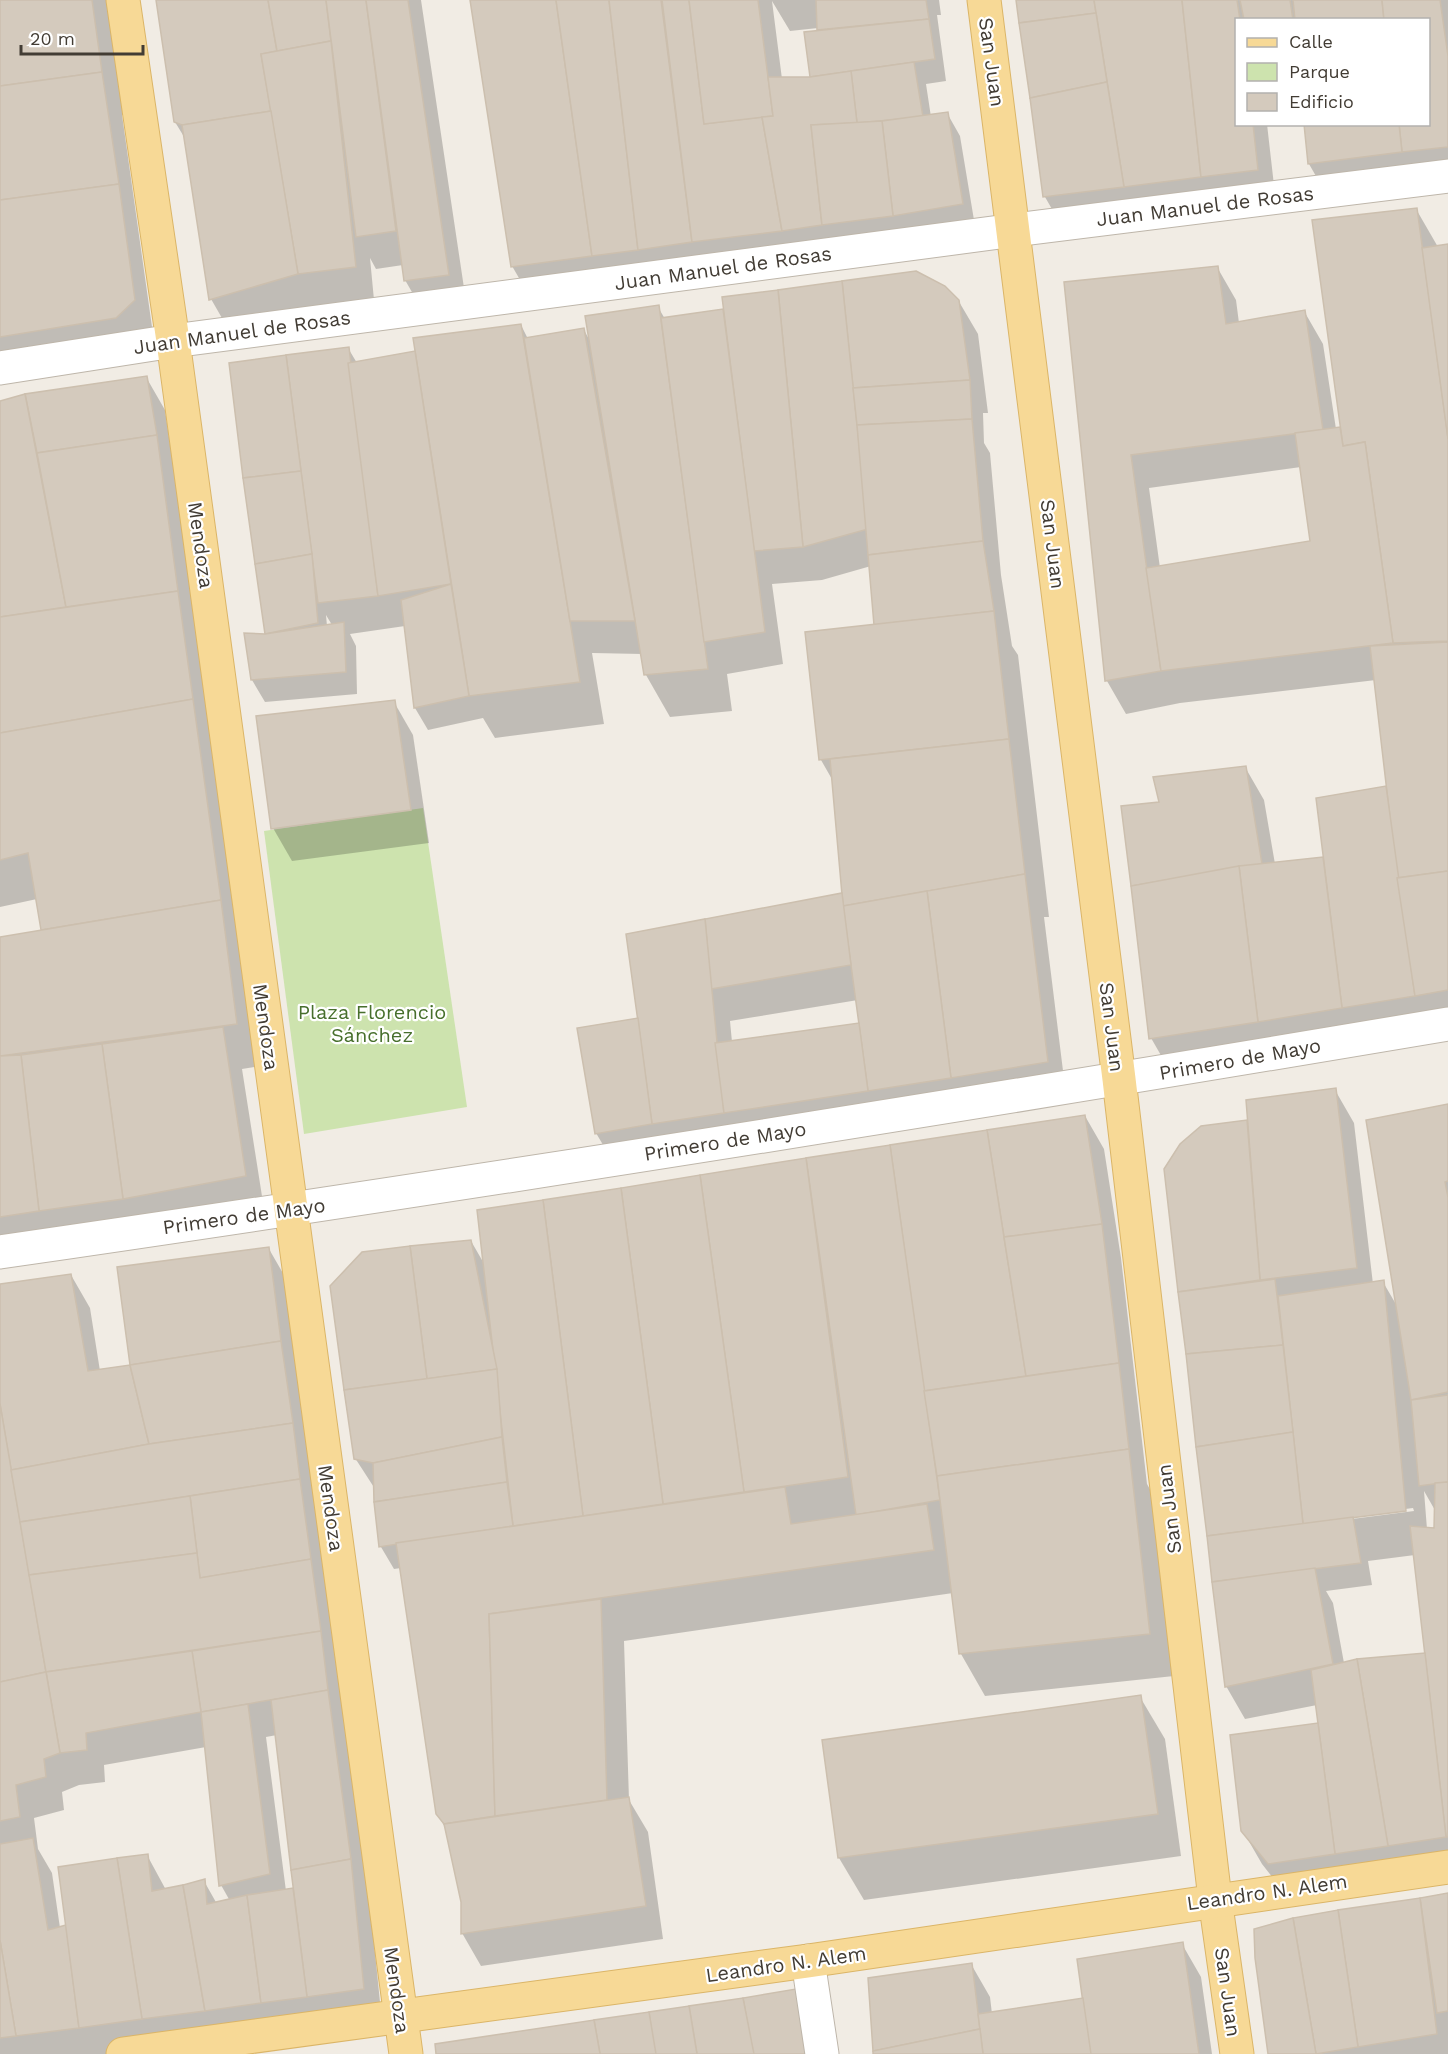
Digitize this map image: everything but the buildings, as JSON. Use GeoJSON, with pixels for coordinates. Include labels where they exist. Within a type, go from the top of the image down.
{"type":"FeatureCollection","features":[{"type":"Feature","properties":{"kind":"main road","name":"Mendoza"},"geometry":{"type":"LineString","coordinates":[[123,0],[173,341],[406,2054]]}},
{"type":"Feature","properties":{"kind":"main road","name":"San Juan"},"geometry":{"type":"LineString","coordinates":[[984,0],[1119,1079],[1215,1899],[1237,2054]]}},
{"type":"Feature","properties":{"kind":"main road","name":"Leandro N. Alem"},"geometry":{"type":"LineString","coordinates":[[123,2054],[808,1961],[1215,1899],[1448,1867]]}},
{"type":"Feature","properties":{"kind":"street","name":"Juan Manuel de Rosas"},"geometry":{"type":"LineString","coordinates":[[0,368],[173,341],[1014,230],[1448,176]]}},
{"type":"Feature","properties":{"kind":"street","name":"Primero de Mayo"},"geometry":{"type":"LineString","coordinates":[[0,1252],[291,1209],[1119,1079],[1448,1024]]}},
{"type":"Feature","properties":{"kind":"street"},"geometry":{"type":"LineString","coordinates":[[808,1961],[822,2054]]}},
{"type":"Feature","properties":{"kind":"green space","name":"Plaza Florencio Sánchez"},"geometry":{"type":"Polygon","coordinates":[[[423,808],[467,1107],[304,1134],[264,831],[423,808]]]}}]}
